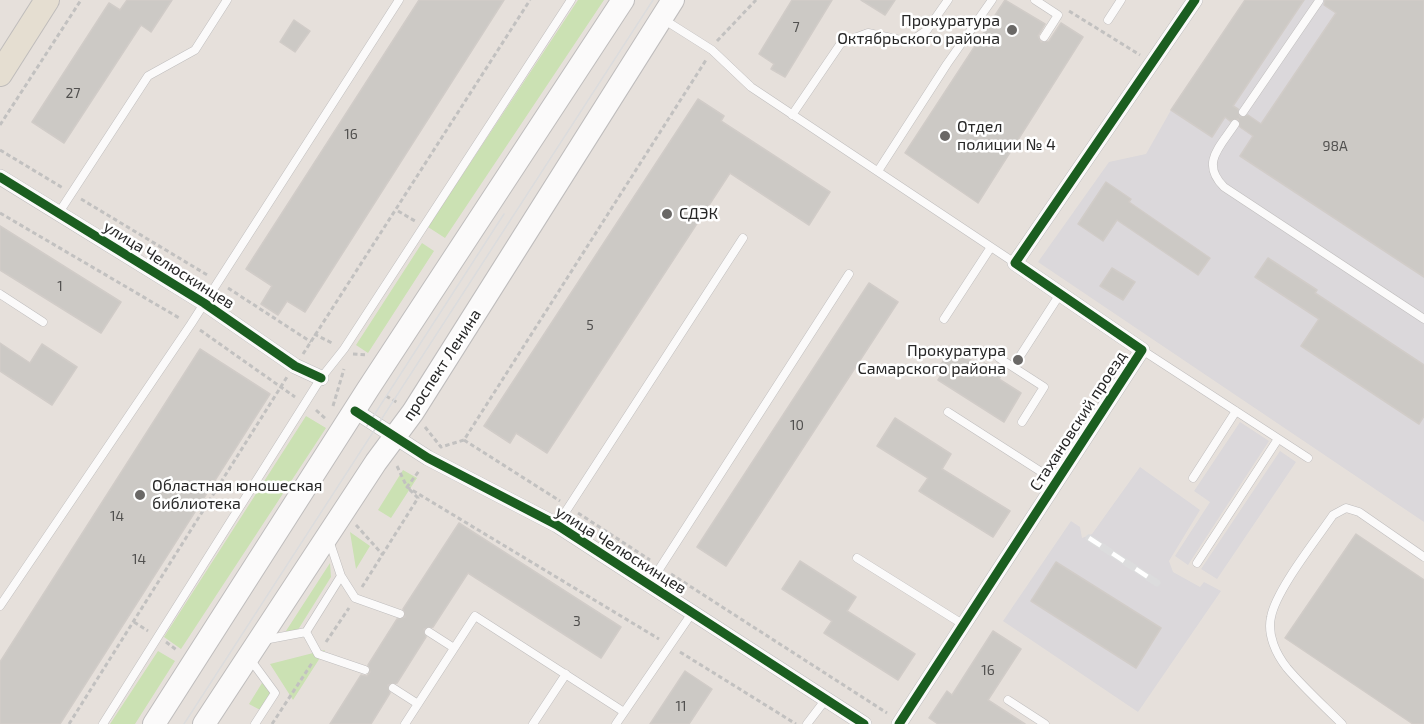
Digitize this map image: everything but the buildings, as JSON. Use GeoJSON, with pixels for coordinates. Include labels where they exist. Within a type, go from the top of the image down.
{"type":"FeatureCollection","features":[{"type":"Feature","properties":{"kind":"main road"},"geometry":{"type":"LineString","coordinates":[[0,74],[47,0]]}},
{"type":"Feature","properties":{"kind":"main road"},"geometry":{"type":"LineString","coordinates":[[154,724],[335,425],[355,411],[623,0]]}},
{"type":"Feature","properties":{"kind":"main road","name":"проспект Ленина"},"geometry":{"type":"LineString","coordinates":[[204,724],[376,462],[413,412],[668,10]]}},
{"type":"Feature","properties":{"kind":"street"},"geometry":{"type":"LineString","coordinates":[[1015,263],[1195,0]]}},
{"type":"Feature","properties":{"kind":"street","name":"улица Челюскинцев"},"geometry":{"type":"LineString","coordinates":[[0,177],[58,215],[204,303],[295,366],[321,378]]}},
{"type":"Feature","properties":{"kind":"street","name":"Стахановский проезд"},"geometry":{"type":"LineString","coordinates":[[900,723],[1142,350],[1015,263]]}},
{"type":"Feature","properties":{"kind":"street","name":"улица Челюскинцев"},"geometry":{"type":"LineString","coordinates":[[355,411],[428,459],[556,525],[864,724]]}},
{"type":"Feature","properties":{"kind":"lane"},"geometry":{"type":"LineString","coordinates":[[58,215],[148,76],[195,50],[227,0]]}},
{"type":"Feature","properties":{"kind":"lane"},"geometry":{"type":"LineString","coordinates":[[0,606],[191,324],[399,0]]}},
{"type":"Feature","properties":{"kind":"lane"},"geometry":{"type":"LineString","coordinates":[[103,724],[321,378],[369,312],[571,0]]}},
{"type":"Feature","properties":{"kind":"lane"},"geometry":{"type":"LineString","coordinates":[[792,115],[841,43],[867,33],[910,42],[927,30],[948,0]]}},
{"type":"Feature","properties":{"kind":"lane"},"geometry":{"type":"LineString","coordinates":[[878,171],[946,64],[992,0]]}},
{"type":"Feature","properties":{"kind":"lane"},"geometry":{"type":"LineString","coordinates":[[1035,0],[1058,15],[1044,37]]}},
{"type":"Feature","properties":{"kind":"lane"},"geometry":{"type":"LineString","coordinates":[[1108,20],[1121,0]]}},
{"type":"Feature","properties":{"kind":"lane"},"geometry":{"type":"LineString","coordinates":[[1243,112],[1319,1]]}},
{"type":"Feature","properties":{"kind":"lane"},"geometry":{"type":"LineString","coordinates":[[668,10],[751,87],[1015,263]]}},
{"type":"Feature","properties":{"kind":"lane"},"geometry":{"type":"LineString","coordinates":[[1235,124],[1215,154],[1212,164],[1215,177],[1224,187],[1424,319]]}},
{"type":"Feature","properties":{"kind":"lane"},"geometry":{"type":"LineString","coordinates":[[556,525],[743,238]]}},
{"type":"Feature","properties":{"kind":"lane"},"geometry":{"type":"LineString","coordinates":[[944,319],[991,247]]}},
{"type":"Feature","properties":{"kind":"lane"},"geometry":{"type":"LineString","coordinates":[[649,585],[849,274]]}},
{"type":"Feature","properties":{"kind":"lane"},"geometry":{"type":"LineString","coordinates":[[0,294],[43,322]]}},
{"type":"Feature","properties":{"kind":"lane"},"geometry":{"type":"LineString","coordinates":[[1013,367],[1060,294]]}},
{"type":"Feature","properties":{"kind":"lane"},"geometry":{"type":"LineString","coordinates":[[1142,350],[1308,458]]}},
{"type":"Feature","properties":{"kind":"lane"},"geometry":{"type":"LineString","coordinates":[[999,358],[1044,387],[1022,422]]}},
{"type":"Feature","properties":{"kind":"lane"},"geometry":{"type":"LineString","coordinates":[[1193,478],[1236,411]]}},
{"type":"Feature","properties":{"kind":"lane"},"geometry":{"type":"LineString","coordinates":[[948,412],[1057,482]]}},
{"type":"Feature","properties":{"kind":"lane"},"geometry":{"type":"LineString","coordinates":[[1197,563],[1278,439]]}},
{"type":"Feature","properties":{"kind":"lane"},"geometry":{"type":"LineString","coordinates":[[1342,724],[1287,668],[1277,652],[1271,635],[1271,617],[1277,601],[1333,515],[1346,508],[1359,512],[1424,557]]}},
{"type":"Feature","properties":{"kind":"lane"},"geometry":{"type":"LineString","coordinates":[[327,536],[341,576],[355,598],[400,614]]}},
{"type":"Feature","properties":{"kind":"lane"},"geometry":{"type":"LineString","coordinates":[[857,558],[964,625]]}},
{"type":"Feature","properties":{"kind":"lane"},"geometry":{"type":"LineString","coordinates":[[255,724],[275,693],[252,648],[306,632],[341,576]]}},
{"type":"Feature","properties":{"kind":"lane"},"geometry":{"type":"LineString","coordinates":[[616,724],[692,613]]}},
{"type":"Feature","properties":{"kind":"lane"},"geometry":{"type":"LineString","coordinates":[[405,724],[476,616],[624,712]]}},
{"type":"Feature","properties":{"kind":"lane"},"geometry":{"type":"LineString","coordinates":[[306,632],[318,654],[365,670]]}},
{"type":"Feature","properties":{"kind":"lane"},"geometry":{"type":"LineString","coordinates":[[429,632],[454,648]]}},
{"type":"Feature","properties":{"kind":"lane"},"geometry":{"type":"LineString","coordinates":[[533,724],[566,674]]}},
{"type":"Feature","properties":{"kind":"lane"},"geometry":{"type":"LineString","coordinates":[[393,688],[418,704]]}},
{"type":"Feature","properties":{"kind":"lane"},"geometry":{"type":"LineString","coordinates":[[807,724],[826,699]]}},
{"type":"Feature","properties":{"kind":"lane"},"geometry":{"type":"LineString","coordinates":[[1008,700],[1045,724]]}},
{"type":"Feature","properties":{"kind":"path"},"geometry":{"type":"LineString","coordinates":[[0,125],[81,0]]}},
{"type":"Feature","properties":{"kind":"path"},"geometry":{"type":"LineString","coordinates":[[314,334],[398,211],[530,0]]}},
{"type":"Feature","properties":{"kind":"path"},"geometry":{"type":"LineString","coordinates":[[756,0],[718,39],[464,440],[900,723]]}},
{"type":"Feature","properties":{"kind":"path"},"geometry":{"type":"LineString","coordinates":[[0,150],[218,281],[311,342]]}},
{"type":"Feature","properties":{"kind":"path"},"geometry":{"type":"LineString","coordinates":[[0,213],[191,324],[282,386],[69,724]]}},
{"type":"Feature","properties":{"kind":"path"},"geometry":{"type":"LineString","coordinates":[[314,409],[323,419],[335,425],[346,364]]}},
{"type":"Feature","properties":{"kind":"path"},"geometry":{"type":"LineString","coordinates":[[376,462],[388,472],[395,462],[407,487],[796,724]]}},
{"type":"Feature","properties":{"kind":"path"},"geometry":{"type":"LineString","coordinates":[[353,522],[383,555]]}},
{"type":"Feature","properties":{"kind":"shaded area"},"geometry":{"type":"Polygon","coordinates":[[[1245,0],[1424,0],[1424,522],[1038,262],[1109,162],[1146,154],[1171,110],[1245,0]]]}},
{"type":"Feature","properties":{"kind":"shaded area"},"geometry":{"type":"Polygon","coordinates":[[[1240,422],[1269,441],[1188,565],[1175,556],[1210,502],[1194,491],[1240,422]]]}},
{"type":"Feature","properties":{"kind":"shaded area"},"geometry":{"type":"Polygon","coordinates":[[[1280,451],[1296,462],[1217,579],[1201,569],[1280,451]]]}},
{"type":"Feature","properties":{"kind":"shaded area"},"geometry":{"type":"Polygon","coordinates":[[[1140,467],[1200,510],[1169,561],[1173,572],[1200,587],[1204,582],[1221,591],[1138,712],[1003,621],[1071,521],[1080,527],[1082,538],[1092,534],[1140,467]]]}},
{"type":"Feature","properties":{"kind":"green space"},"geometry":{"type":"Polygon","coordinates":[[[578,0],[604,0],[445,238],[428,227],[578,0]]]}},
{"type":"Feature","properties":{"kind":"green space"},"geometry":{"type":"Polygon","coordinates":[[[422,243],[434,251],[368,353],[356,345],[422,243]]]}},
{"type":"Feature","properties":{"kind":"green space"},"geometry":{"type":"Polygon","coordinates":[[[306,416],[326,428],[181,649],[164,637],[306,416]]]}},
{"type":"Feature","properties":{"kind":"green space"},"geometry":{"type":"Polygon","coordinates":[[[403,470],[417,478],[391,518],[378,510],[403,470]]]}},
{"type":"Feature","properties":{"kind":"green space"},"geometry":{"type":"Polygon","coordinates":[[[350,532],[370,546],[356,569],[350,532]]]}},
{"type":"Feature","properties":{"kind":"green space"},"geometry":{"type":"Polygon","coordinates":[[[330,563],[331,577],[296,633],[284,634],[330,563]]]}},
{"type":"Feature","properties":{"kind":"green space"},"geometry":{"type":"Polygon","coordinates":[[[325,650],[293,700],[270,664],[325,650]]]}},
{"type":"Feature","properties":{"kind":"green space"},"geometry":{"type":"Polygon","coordinates":[[[158,651],[175,661],[135,724],[110,724],[158,651]]]}},
{"type":"Feature","properties":{"kind":"green space"},"geometry":{"type":"Polygon","coordinates":[[[262,683],[273,691],[262,711],[249,704],[262,683]]]}},
{"type":"Feature","properties":{"kind":"tram line"},"geometry":{"type":"LineString","coordinates":[[184,724],[653,0]]}},
{"type":"Feature","properties":{"kind":"tram line"},"geometry":{"type":"LineString","coordinates":[[367,426],[504,214]]}},
{"type":"Feature","properties":{"kind":"railway"},"geometry":{"type":"LineString","coordinates":[[1089,538],[1157,583]]}},
{"type":"Feature","properties":{"kind":"cycle path"},"geometry":{"type":"LineString","coordinates":[[899,724],[1142,350],[1015,263],[1195,0]]}},
{"type":"Feature","properties":{"kind":"cycle path"},"geometry":{"type":"LineString","coordinates":[[0,177],[204,303],[295,366],[321,378]]}},
{"type":"Feature","properties":{"kind":"cycle path"},"geometry":{"type":"LineString","coordinates":[[355,411],[428,458],[557,525],[864,724]]}},
{"type":"Feature","properties":{"kind":"place","name":"Прокуратура Октябрьского района"},"geometry":{"type":"Point","coordinates":[1012,30]}},
{"type":"Feature","properties":{"kind":"place","name":"Отдел полиции № 4"},"geometry":{"type":"Point","coordinates":[945,136]}},
{"type":"Feature","properties":{"kind":"place","name":"СДЭК"},"geometry":{"type":"Point","coordinates":[667,214]}},
{"type":"Feature","properties":{"kind":"place","name":"Прокуратура Самарского района"},"geometry":{"type":"Point","coordinates":[1018,360]}},
{"type":"Feature","properties":{"kind":"place","name":"Областная юношеская библиотека"},"geometry":{"type":"Point","coordinates":[140,495]}}]}
